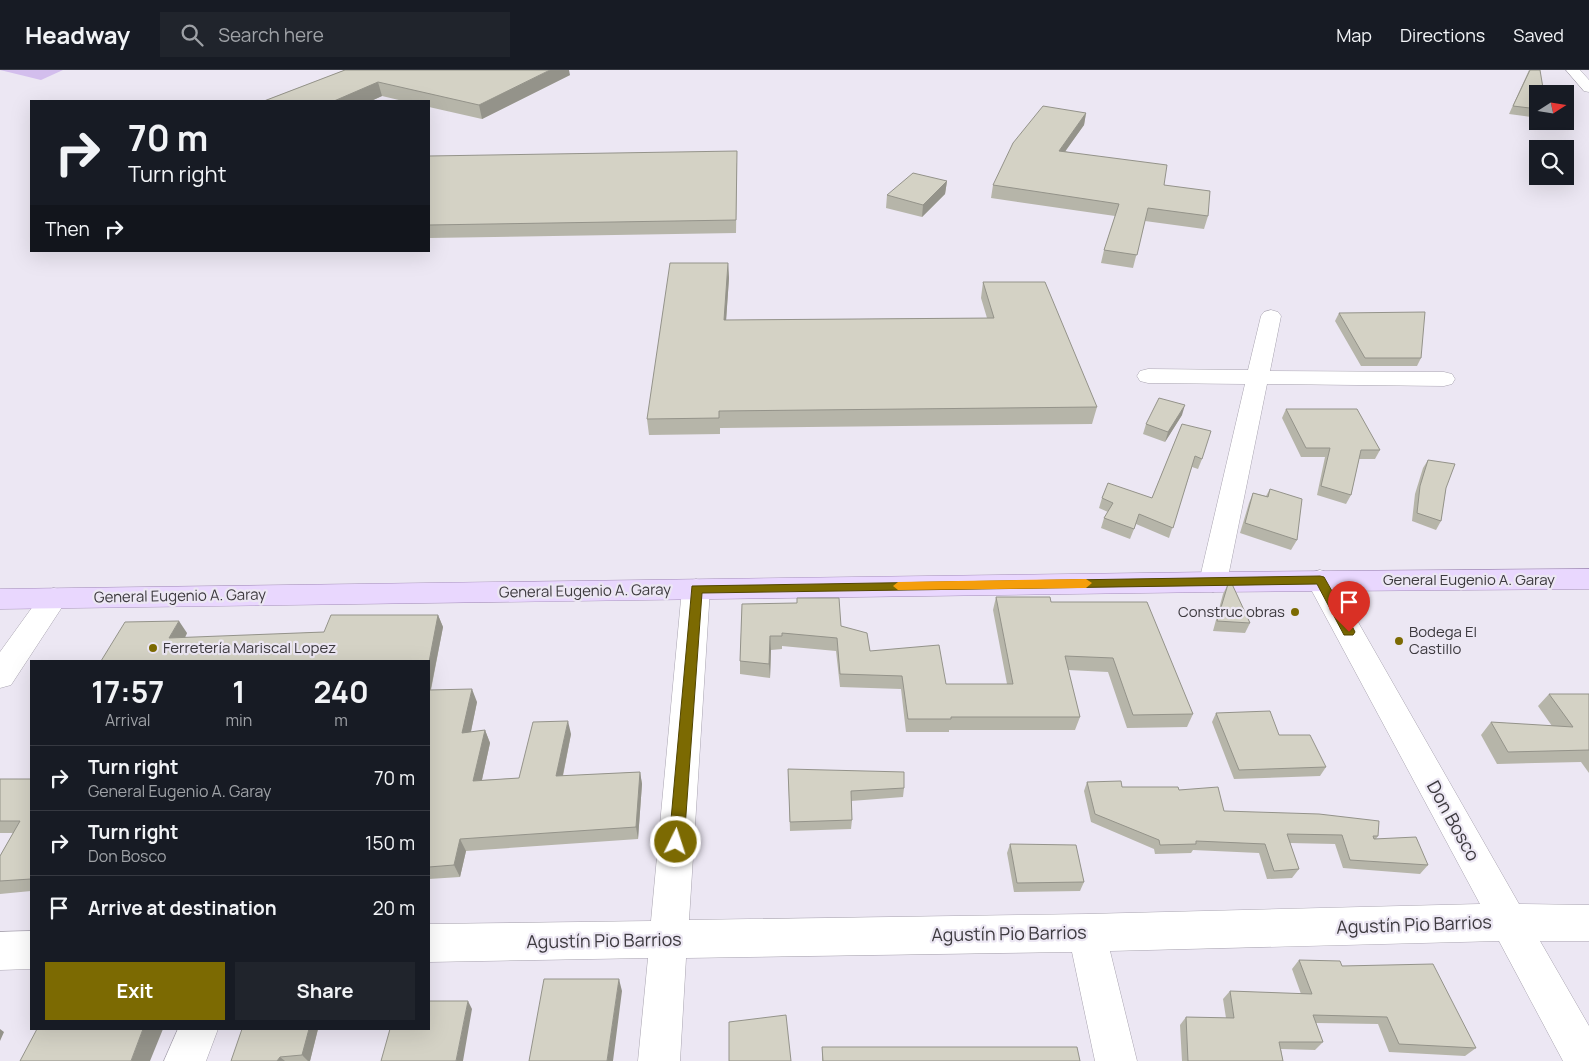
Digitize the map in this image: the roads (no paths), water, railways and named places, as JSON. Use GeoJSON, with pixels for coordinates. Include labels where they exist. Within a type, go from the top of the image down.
{"type":"FeatureCollection","features":[{"type":"Feature","properties":{"kind":"main road","name":"General Eugenio A. Garay"},"geometry":{"type":"LineString","coordinates":[[0,599],[1320,580],[1589,579]]}},
{"type":"Feature","properties":{"kind":"street"},"geometry":{"type":"LineString","coordinates":[[1573,70],[1589,88]]}},
{"type":"Feature","properties":{"kind":"street"},"geometry":{"type":"LineString","coordinates":[[1213,582],[1271,316]]}},
{"type":"Feature","properties":{"kind":"street"},"geometry":{"type":"LineString","coordinates":[[1148,376],[1444,380]]}},
{"type":"Feature","properties":{"kind":"street","name":"Don Bosco"},"geometry":{"type":"LineString","coordinates":[[1320,580],[1586,1061]]}},
{"type":"Feature","properties":{"kind":"street"},"geometry":{"type":"LineString","coordinates":[[659,1061],[696,589]]}},
{"type":"Feature","properties":{"kind":"street"},"geometry":{"type":"LineString","coordinates":[[0,676],[54,598]]}},
{"type":"Feature","properties":{"kind":"street","name":"Agustín Pio Barrios"},"geometry":{"type":"LineString","coordinates":[[430,943],[1087,933],[1509,922],[1589,922]]}},
{"type":"Feature","properties":{"kind":"street"},"geometry":{"type":"LineString","coordinates":[[1087,933],[1116,1061]]}},
{"type":"Feature","properties":{"kind":"street"},"geometry":{"type":"LineString","coordinates":[[0,950],[30,950]]}},
{"type":"Feature","properties":{"kind":"street"},"geometry":{"type":"LineString","coordinates":[[185,1061],[198,1030]]}},
{"type":"Feature","properties":{"kind":"place","name":"Construc obras"},"geometry":{"type":"Point","coordinates":[1295,612]}},
{"type":"Feature","properties":{"kind":"place","name":"Bodega El Castillo"},"geometry":{"type":"Point","coordinates":[1399,641]}},
{"type":"Feature","properties":{"kind":"place","name":"Ferretería Mariscal Lopez"},"geometry":{"type":"Point","coordinates":[153,648]}}]}
